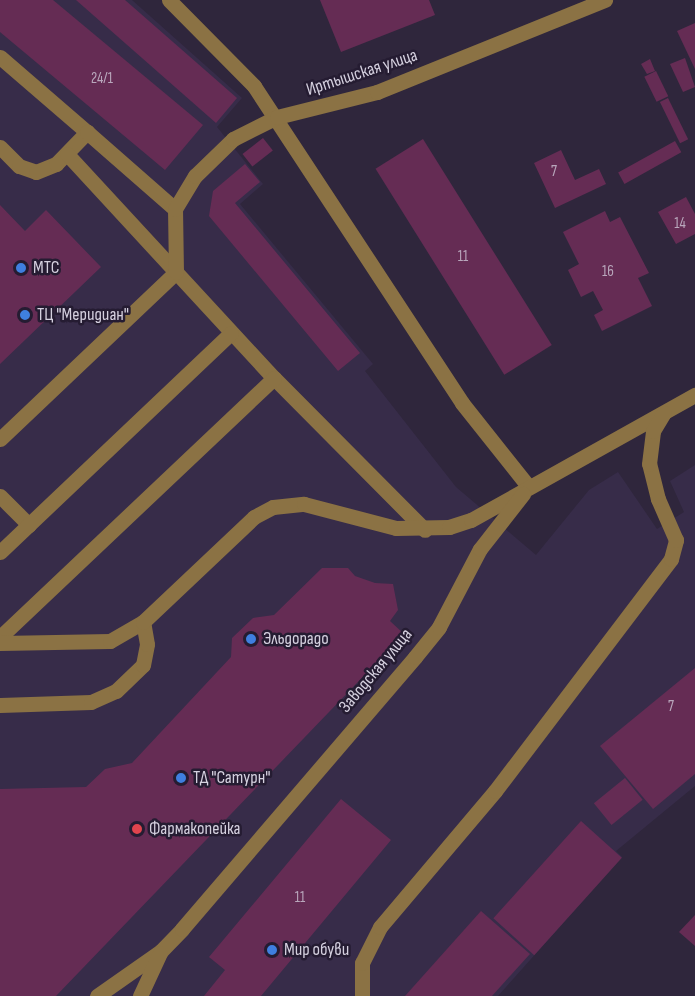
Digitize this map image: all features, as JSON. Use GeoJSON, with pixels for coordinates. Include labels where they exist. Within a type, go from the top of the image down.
{"type":"FeatureCollection","features":[{"type":"Feature","properties":{"kind":"street"},"geometry":{"type":"LineString","coordinates":[[0,643],[110,641],[143,622],[255,517],[273,507],[304,504],[396,528],[425,530],[471,519],[528,486],[462,403],[277,117],[225,53],[169,0]]}},
{"type":"Feature","properties":{"kind":"street","name":"Иртышская улица"},"geometry":{"type":"LineString","coordinates":[[175,209],[209,160],[233,139],[277,117],[377,92],[605,0]]}},
{"type":"Feature","properties":{"kind":"street"},"geometry":{"type":"LineString","coordinates":[[0,57],[175,209],[176,272],[0,439]]}},
{"type":"Feature","properties":{"kind":"street"},"geometry":{"type":"LineString","coordinates":[[0,147],[19,166],[36,172],[46,170],[67,154],[87,132]]}},
{"type":"Feature","properties":{"kind":"street"},"geometry":{"type":"LineString","coordinates":[[67,154],[231,333],[425,530]]}},
{"type":"Feature","properties":{"kind":"street"},"geometry":{"type":"LineString","coordinates":[[0,552],[231,333]]}},
{"type":"Feature","properties":{"kind":"street"},"geometry":{"type":"LineString","coordinates":[[0,637],[274,378]]}},
{"type":"Feature","properties":{"kind":"street","name":"Заводская улица"},"geometry":{"type":"LineString","coordinates":[[97,996],[161,951],[439,627],[480,549],[528,486],[695,395]]}},
{"type":"Feature","properties":{"kind":"street"},"geometry":{"type":"LineString","coordinates":[[362,996],[362,963],[380,927],[495,791],[673,554],[676,540],[658,499],[649,464],[653,431],[665,412]]}},
{"type":"Feature","properties":{"kind":"street"},"geometry":{"type":"LineString","coordinates":[[0,496],[29,525]]}},
{"type":"Feature","properties":{"kind":"street"},"geometry":{"type":"LineString","coordinates":[[0,705],[91,702],[116,691],[143,665],[147,644],[143,622]]}},
{"type":"Feature","properties":{"kind":"street"},"geometry":{"type":"LineString","coordinates":[[141,996],[161,951]]}},
{"type":"Feature","properties":{"kind":"shaded area"},"geometry":{"type":"Polygon","coordinates":[[[0,0],[132,0],[242,98],[217,127],[263,184],[240,204],[373,364],[365,371],[456,487],[536,555],[589,490],[618,472],[657,529],[684,512],[670,481],[695,465],[695,786],[616,851],[622,857],[498,996],[0,996],[0,0]]]}},
{"type":"Feature","properties":{"kind":"building"},"geometry":{"type":"Polygon","coordinates":[[[0,0],[53,0],[203,125],[165,170],[0,32],[0,0]]]}},
{"type":"Feature","properties":{"kind":"building"},"geometry":{"type":"Polygon","coordinates":[[[76,0],[125,0],[237,98],[216,123],[76,0]]]}},
{"type":"Feature","properties":{"kind":"building"},"geometry":{"type":"Polygon","coordinates":[[[320,0],[429,0],[435,15],[341,52],[320,0]]]}},
{"type":"Feature","properties":{"kind":"building"},"geometry":{"type":"Polygon","coordinates":[[[695,23],[695,69],[677,31],[695,23]]]}},
{"type":"Feature","properties":{"kind":"building"},"geometry":{"type":"Polygon","coordinates":[[[685,58],[695,87],[683,92],[670,64],[685,58]]]}},
{"type":"Feature","properties":{"kind":"building"},"geometry":{"type":"Polygon","coordinates":[[[650,59],[655,71],[647,74],[641,64],[650,59]]]}},
{"type":"Feature","properties":{"kind":"building"},"geometry":{"type":"Polygon","coordinates":[[[656,71],[668,96],[657,102],[644,77],[656,71]]]}},
{"type":"Feature","properties":{"kind":"building"},"geometry":{"type":"Polygon","coordinates":[[[668,98],[688,139],[680,143],[660,102],[668,98]]]}},
{"type":"Feature","properties":{"kind":"building"},"geometry":{"type":"Polygon","coordinates":[[[263,138],[273,151],[252,167],[243,154],[263,138]]]}},
{"type":"Feature","properties":{"kind":"building"},"geometry":{"type":"Polygon","coordinates":[[[423,139],[552,345],[504,375],[376,169],[423,139]]]}},
{"type":"Feature","properties":{"kind":"building"},"geometry":{"type":"Polygon","coordinates":[[[675,141],[681,152],[624,184],[618,173],[675,141]]]}},
{"type":"Feature","properties":{"kind":"building"},"geometry":{"type":"Polygon","coordinates":[[[561,150],[575,180],[599,169],[606,184],[555,208],[534,163],[561,150]]]}},
{"type":"Feature","properties":{"kind":"building"},"geometry":{"type":"Polygon","coordinates":[[[245,164],[260,182],[235,203],[360,353],[338,371],[209,216],[213,191],[245,164]]]}},
{"type":"Feature","properties":{"kind":"building"},"geometry":{"type":"Polygon","coordinates":[[[686,197],[695,214],[695,234],[676,244],[658,212],[686,197]]]}},
{"type":"Feature","properties":{"kind":"building","name":"ТЦ \"Меридиан\""},"geometry":{"type":"Polygon","coordinates":[[[0,205],[25,231],[46,210],[101,267],[0,364],[0,205]]]}},
{"type":"Feature","properties":{"kind":"building"},"geometry":{"type":"Polygon","coordinates":[[[605,211],[610,222],[620,217],[649,273],[638,278],[652,306],[602,331],[594,315],[603,310],[593,291],[581,297],[568,270],[579,264],[563,232],[605,211]]]}},
{"type":"Feature","properties":{"kind":"building","name":"ТД \"Сатурн\""},"geometry":{"type":"Polygon","coordinates":[[[322,568],[348,568],[355,576],[375,583],[393,584],[398,610],[390,621],[404,634],[56,996],[0,996],[0,789],[86,787],[105,769],[132,763],[231,657],[232,638],[253,618],[274,615],[322,568]]]}},
{"type":"Feature","properties":{"kind":"building"},"geometry":{"type":"Polygon","coordinates":[[[695,668],[695,774],[653,809],[600,746],[695,668]]]}},
{"type":"Feature","properties":{"kind":"building"},"geometry":{"type":"Polygon","coordinates":[[[625,778],[643,800],[612,825],[594,803],[625,778]]]}},
{"type":"Feature","properties":{"kind":"building"},"geometry":{"type":"Polygon","coordinates":[[[341,799],[391,840],[261,996],[204,996],[225,970],[209,957],[341,799]]]}},
{"type":"Feature","properties":{"kind":"building"},"geometry":{"type":"Polygon","coordinates":[[[581,821],[622,858],[534,955],[493,918],[581,821]]]}},
{"type":"Feature","properties":{"kind":"building"},"geometry":{"type":"Polygon","coordinates":[[[481,911],[530,954],[492,996],[405,996],[481,911]]]}},
{"type":"Feature","properties":{"kind":"building"},"geometry":{"type":"Polygon","coordinates":[[[695,915],[695,946],[679,932],[695,915]]]}},
{"type":"Feature","properties":{"kind":"place","name":"МТС"},"geometry":{"type":"Point","coordinates":[21,268]}},
{"type":"Feature","properties":{"kind":"place","name":"ТЦ \"Меридиан\""},"geometry":{"type":"Point","coordinates":[25,315]}},
{"type":"Feature","properties":{"kind":"place","name":"Эльдорадо"},"geometry":{"type":"Point","coordinates":[251,639]}},
{"type":"Feature","properties":{"kind":"place","name":"ТД \"Сатурн\""},"geometry":{"type":"Point","coordinates":[181,778]}},
{"type":"Feature","properties":{"kind":"place","name":"Фармакопейка"},"geometry":{"type":"Point","coordinates":[137,829]}},
{"type":"Feature","properties":{"kind":"place","name":"Мир обуви"},"geometry":{"type":"Point","coordinates":[272,950]}}]}
